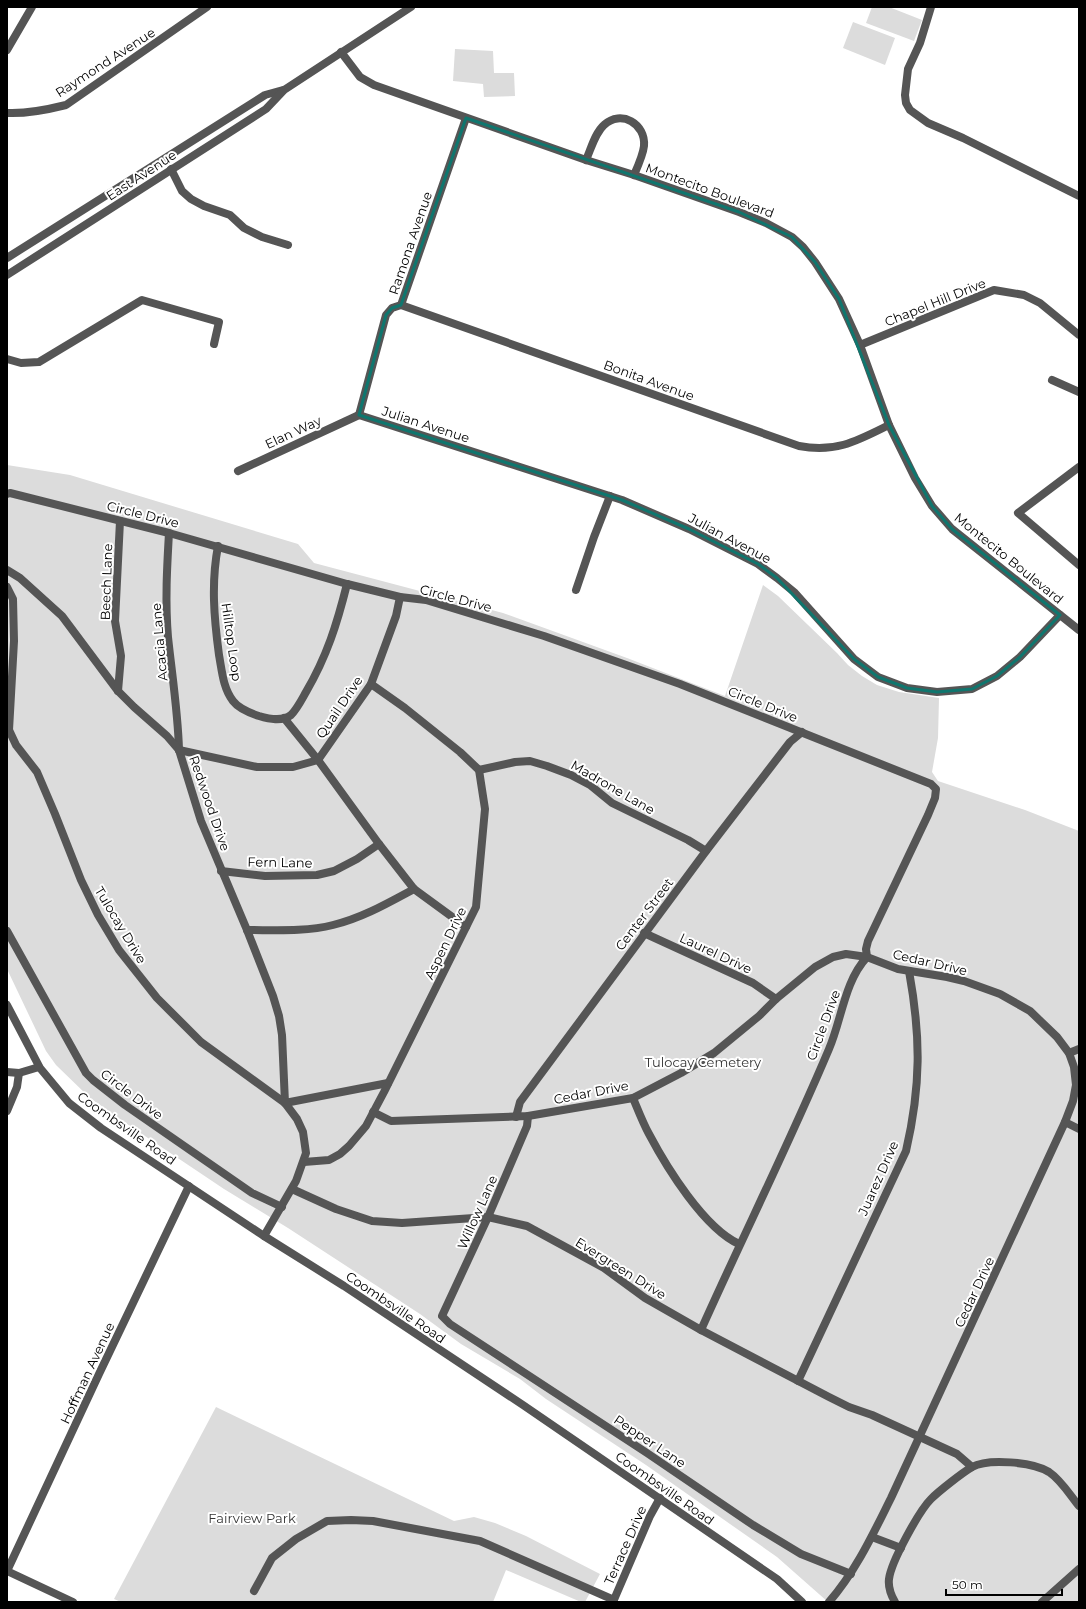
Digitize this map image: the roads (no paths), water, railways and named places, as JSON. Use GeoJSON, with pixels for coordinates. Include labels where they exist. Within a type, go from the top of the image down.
{"type":"FeatureCollection","features":[{"type":"Feature","properties":{"kind":"street"},"geometry":{"type":"LineString","coordinates":[[7,50],[32,7]]}},
{"type":"Feature","properties":{"kind":"street","name":"Raymond Avenue"},"geometry":{"type":"LineString","coordinates":[[7,113],[23,114],[66,105],[207,7]]}},
{"type":"Feature","properties":{"kind":"street","name":"East Avenue"},"geometry":{"type":"LineString","coordinates":[[7,275],[53,247],[266,109],[284,90],[412,7]]}},
{"type":"Feature","properties":{"kind":"street"},"geometry":{"type":"LineString","coordinates":[[931,7],[920,43],[908,69],[905,95],[906,103],[910,110],[928,123],[963,138],[1079,196]]}},
{"type":"Feature","properties":{"kind":"street","name":"Montecito Boulevard"},"geometry":{"type":"LineString","coordinates":[[341,52],[360,77],[366,81],[466,118],[586,160],[634,175],[766,223],[792,237],[803,247],[815,262],[839,299],[860,345],[889,425],[915,478],[932,506],[952,529],[1079,629]]}},
{"type":"Feature","properties":{"kind":"street","name":"East Avenue"},"geometry":{"type":"LineString","coordinates":[[7,258],[265,95],[284,90]]}},
{"type":"Feature","properties":{"kind":"street","name":"Ramona Avenue"},"geometry":{"type":"LineString","coordinates":[[359,415],[386,315],[392,308],[401,305],[466,118]]}},
{"type":"Feature","properties":{"kind":"street"},"geometry":{"type":"LineString","coordinates":[[586,160],[597,135],[603,126],[609,121],[618,118],[628,119],[636,125],[643,137],[643,152],[634,175]]}},
{"type":"Feature","properties":{"kind":"street"},"geometry":{"type":"LineString","coordinates":[[171,170],[182,191],[191,199],[204,206],[230,215],[244,228],[262,237],[288,245]]}},
{"type":"Feature","properties":{"kind":"street","name":"Chapel Hill Drive"},"geometry":{"type":"LineString","coordinates":[[860,345],[994,290],[1024,295],[1040,303],[1079,335]]}},
{"type":"Feature","properties":{"kind":"street"},"geometry":{"type":"LineString","coordinates":[[7,359],[21,363],[39,362],[142,300],[220,322],[214,344]]}},
{"type":"Feature","properties":{"kind":"street","name":"Bonita Avenue"},"geometry":{"type":"LineString","coordinates":[[401,305],[799,446],[812,449],[829,449],[864,438],[889,425]]}},
{"type":"Feature","properties":{"kind":"street"},"geometry":{"type":"LineString","coordinates":[[1052,380],[1079,392]]}},
{"type":"Feature","properties":{"kind":"street","name":"Elan Way"},"geometry":{"type":"LineString","coordinates":[[238,471],[359,415]]}},
{"type":"Feature","properties":{"kind":"street","name":"Julian Avenue"},"geometry":{"type":"LineString","coordinates":[[359,415],[622,500],[689,529],[758,564],[794,592],[854,659],[878,677],[907,688],[937,692],[972,689],[997,676],[1014,662],[1060,615]]}},
{"type":"Feature","properties":{"kind":"street"},"geometry":{"type":"LineString","coordinates":[[1079,467],[1018,513],[1079,565]]}},
{"type":"Feature","properties":{"kind":"street","name":"Circle Drive"},"geometry":{"type":"LineString","coordinates":[[7,494],[10,493],[169,533],[347,584],[400,597],[426,600],[544,636],[680,684],[931,784],[936,789],[935,798],[928,815],[868,941],[866,949],[867,958],[858,967],[852,979],[830,1047],[700,1330]]}},
{"type":"Feature","properties":{"kind":"street"},"geometry":{"type":"LineString","coordinates":[[576,590],[610,496]]}},
{"type":"Feature","properties":{"kind":"street","name":"Beech Lane"},"geometry":{"type":"LineString","coordinates":[[118,691],[121,656],[115,621],[120,521]]}},
{"type":"Feature","properties":{"kind":"street","name":"Acacia Lane"},"geometry":{"type":"LineString","coordinates":[[169,533],[167,567],[168,636],[178,722],[179,750]]}},
{"type":"Feature","properties":{"kind":"street","name":"Hilltop Loop"},"geometry":{"type":"LineString","coordinates":[[218,546],[213,577],[214,607],[223,678],[226,690],[234,703],[248,712],[270,719],[284,718]]}},
{"type":"Feature","properties":{"kind":"street","name":"Redwood Drive"},"geometry":{"type":"LineString","coordinates":[[7,570],[20,578],[62,616],[118,691],[167,736],[179,750],[201,821],[273,996],[279,1016],[282,1035],[285,1103]]}},
{"type":"Feature","properties":{"kind":"street"},"geometry":{"type":"LineString","coordinates":[[347,584],[338,619],[321,667],[292,714],[284,718],[318,760],[414,889],[466,927]]}},
{"type":"Feature","properties":{"kind":"street","name":"Tulocay Drive"},"geometry":{"type":"LineString","coordinates":[[7,587],[13,599],[14,606],[14,648],[8,730],[16,745],[37,772],[81,880],[98,915],[120,950],[157,998],[201,1042],[285,1103],[297,1119],[303,1132],[306,1147],[304,1162],[292,1189],[264,1236]]}},
{"type":"Feature","properties":{"kind":"street","name":"Quail Drive"},"geometry":{"type":"LineString","coordinates":[[318,760],[371,684],[396,616],[400,597]]}},
{"type":"Feature","properties":{"kind":"street"},"geometry":{"type":"LineString","coordinates":[[371,684],[405,708],[454,747],[479,770]]}},
{"type":"Feature","properties":{"kind":"street","name":"Center Street"},"geometry":{"type":"LineString","coordinates":[[516,1117],[520,1102],[644,934],[790,742],[802,732]]}},
{"type":"Feature","properties":{"kind":"street"},"geometry":{"type":"LineString","coordinates":[[179,750],[257,767],[293,767],[318,760]]}},
{"type":"Feature","properties":{"kind":"street","name":"Madrone Lane"},"geometry":{"type":"LineString","coordinates":[[479,770],[515,762],[530,761],[547,766],[571,775],[590,785],[612,803],[688,840],[706,851]]}},
{"type":"Feature","properties":{"kind":"street","name":"Aspen Drive"},"geometry":{"type":"LineString","coordinates":[[304,1162],[329,1160],[340,1154],[366,1126],[476,907],[485,809],[479,770]]}},
{"type":"Feature","properties":{"kind":"street","name":"Fern Lane"},"geometry":{"type":"LineString","coordinates":[[221,871],[265,876],[317,875],[334,871],[357,859],[380,844]]}},
{"type":"Feature","properties":{"kind":"street"},"geometry":{"type":"LineString","coordinates":[[247,930],[332,926],[382,906],[414,889]]}},
{"type":"Feature","properties":{"kind":"street","name":"Circle Drive"},"geometry":{"type":"LineString","coordinates":[[7,931],[86,1073],[125,1105],[252,1193],[282,1207]]}},
{"type":"Feature","properties":{"kind":"street","name":"Laurel Drive"},"geometry":{"type":"LineString","coordinates":[[644,934],[753,983],[776,999]]}},
{"type":"Feature","properties":{"kind":"street","name":"Cedar Drive"},"geometry":{"type":"LineString","coordinates":[[373,1112],[392,1121],[516,1117],[633,1098],[681,1073],[714,1052],[759,1016],[776,999],[815,967],[833,957],[846,954],[867,958],[898,969],[947,977],[1000,994],[1030,1012],[1058,1036],[1069,1053],[1074,1067],[1076,1085],[1073,1102],[1065,1122],[920,1437],[872,1537],[851,1574],[829,1602]]}},
{"type":"Feature","properties":{"kind":"street","name":"Juarez Drive"},"geometry":{"type":"LineString","coordinates":[[798,1380],[906,1151],[914,1118],[918,1077],[918,1043],[915,1006],[908,971]]}},
{"type":"Feature","properties":{"kind":"street","name":"Coombsville Road"},"geometry":{"type":"LineString","coordinates":[[7,1005],[40,1067],[69,1103],[101,1128],[264,1236],[344,1286],[660,1498],[673,1509],[777,1579],[802,1602]]}},
{"type":"Feature","properties":{"kind":"street"},"geometry":{"type":"LineString","coordinates":[[1069,1053],[1079,1049]]}},
{"type":"Feature","properties":{"kind":"street"},"geometry":{"type":"LineString","coordinates":[[7,1072],[19,1073],[40,1067]]}},
{"type":"Feature","properties":{"kind":"street"},"geometry":{"type":"LineString","coordinates":[[7,1111],[18,1087],[19,1073]]}},
{"type":"Feature","properties":{"kind":"street"},"geometry":{"type":"LineString","coordinates":[[285,1103],[388,1083]]}},
{"type":"Feature","properties":{"kind":"street"},"geometry":{"type":"LineString","coordinates":[[633,1098],[648,1133],[668,1168],[702,1214],[722,1234],[739,1244]]}},
{"type":"Feature","properties":{"kind":"street","name":"Willow Lane"},"geometry":{"type":"LineString","coordinates":[[442,1316],[488,1217],[527,1126],[528,1116]]}},
{"type":"Feature","properties":{"kind":"street"},"geometry":{"type":"LineString","coordinates":[[1065,1122],[1079,1129]]}},
{"type":"Feature","properties":{"kind":"street","name":"Hoffman Avenue"},"geometry":{"type":"LineString","coordinates":[[7,1571],[99,1374],[190,1186]]}},
{"type":"Feature","properties":{"kind":"street","name":"Evergreen Drive"},"geometry":{"type":"LineString","coordinates":[[292,1189],[336,1209],[372,1221],[402,1223],[488,1217],[527,1226],[604,1268],[645,1298],[700,1330],[849,1407],[872,1415],[957,1454],[972,1467]]}},
{"type":"Feature","properties":{"kind":"street","name":"Pepper Lane"},"geometry":{"type":"LineString","coordinates":[[442,1316],[450,1324],[753,1525],[801,1554],[851,1574]]}},
{"type":"Feature","properties":{"kind":"street"},"geometry":{"type":"LineString","coordinates":[[895,1602],[890,1590],[889,1577],[895,1559],[901,1548],[931,1498],[972,1467],[987,1462],[1015,1463],[1038,1467],[1054,1476],[1079,1506]]}},
{"type":"Feature","properties":{"kind":"street","name":"Terrace Drive"},"geometry":{"type":"LineString","coordinates":[[614,1601],[650,1516],[660,1498]]}},
{"type":"Feature","properties":{"kind":"street"},"geometry":{"type":"LineString","coordinates":[[254,1591],[272,1558],[296,1539],[327,1521],[351,1520],[373,1521],[480,1541],[614,1601]]}},
{"type":"Feature","properties":{"kind":"street"},"geometry":{"type":"LineString","coordinates":[[872,1537],[901,1548]]}},
{"type":"Feature","properties":{"kind":"street"},"geometry":{"type":"LineString","coordinates":[[1042,1602],[1079,1569]]}},
{"type":"Feature","properties":{"kind":"street"},"geometry":{"type":"LineString","coordinates":[[7,1571],[73,1602]]}},
{"type":"Feature","properties":{"kind":"park label","name":"Tulocay Cemetery"},"geometry":{"type":"Point","coordinates":[703,1062]}},
{"type":"Feature","properties":{"kind":"park label","name":"Fairview Park"},"geometry":{"type":"Point","coordinates":[252,1518]}}]}
